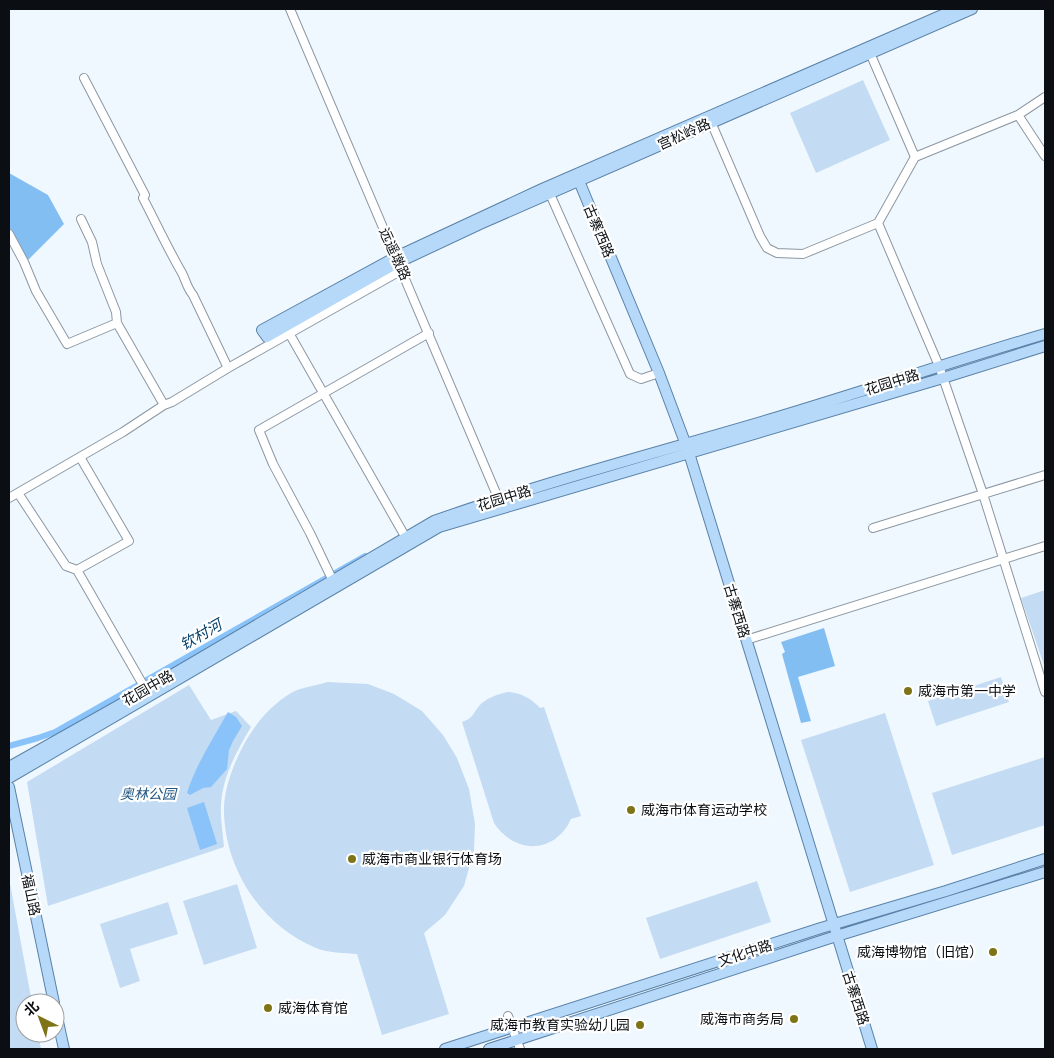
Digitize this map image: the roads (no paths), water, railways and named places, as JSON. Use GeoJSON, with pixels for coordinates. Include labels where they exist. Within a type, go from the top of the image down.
{"type":"FeatureCollection","features":[{"type":"Feature","properties":{"kind":"main road"},"geometry":{"type":"LineString","coordinates":[[398,263],[267,337],[262,330],[542,189],[956,9]]}},
{"type":"Feature","properties":{"kind":"main road","name":"宫松岭路"},"geometry":{"type":"LineString","coordinates":[[398,263],[480,224],[972,9]]}},
{"type":"Feature","properties":{"kind":"main road","name":"古寨西路"},"geometry":{"type":"LineString","coordinates":[[578,181],[659,373],[687,449],[872,1049]]}},
{"type":"Feature","properties":{"kind":"main road","name":"花园中路"},"geometry":{"type":"LineString","coordinates":[[9,767],[331,577],[406,538],[434,521],[499,500],[687,449],[939,366],[1045,334]]}},
{"type":"Feature","properties":{"kind":"main road"},"geometry":{"type":"LineString","coordinates":[[9,778],[439,527],[687,449],[943,378],[1045,346]]}},
{"type":"Feature","properties":{"kind":"main road","name":"福山路"},"geometry":{"type":"LineString","coordinates":[[9,787],[52,993]]}},
{"type":"Feature","properties":{"kind":"main road","name":"文化中路"},"geometry":{"type":"LineString","coordinates":[[445,1049],[834,924],[1045,859]]}},
{"type":"Feature","properties":{"kind":"main road","name":"文化中路"},"geometry":{"type":"LineString","coordinates":[[489,1049],[518,1045],[837,936],[1045,872]]}},
{"type":"Feature","properties":{"kind":"street","name":"远遥墩路"},"geometry":{"type":"LineString","coordinates":[[290,9],[499,500]]}},
{"type":"Feature","properties":{"kind":"street"},"geometry":{"type":"LineString","coordinates":[[870,53],[915,157]]}},
{"type":"Feature","properties":{"kind":"street"},"geometry":{"type":"LineString","coordinates":[[84,78],[127,158],[145,195],[143,198],[164,242],[193,294],[228,368]]}},
{"type":"Feature","properties":{"kind":"street"},"geometry":{"type":"LineString","coordinates":[[711,122],[760,236],[767,248],[777,253],[803,254],[878,223],[915,157],[1018,115],[1045,97]]}},
{"type":"Feature","properties":{"kind":"street"},"geometry":{"type":"LineString","coordinates":[[1018,115],[1045,156]]}},
{"type":"Feature","properties":{"kind":"street"},"geometry":{"type":"LineString","coordinates":[[550,194],[630,374],[641,380],[659,373]]}},
{"type":"Feature","properties":{"kind":"street"},"geometry":{"type":"LineString","coordinates":[[81,219],[92,242],[97,264],[116,312],[117,323],[164,405]]}},
{"type":"Feature","properties":{"kind":"street"},"geometry":{"type":"LineString","coordinates":[[878,223],[939,366],[983,494],[1045,692]]}},
{"type":"Feature","properties":{"kind":"street"},"geometry":{"type":"LineString","coordinates":[[9,234],[24,262],[36,291],[67,344],[117,323]]}},
{"type":"Feature","properties":{"kind":"street"},"geometry":{"type":"LineString","coordinates":[[9,498],[123,432],[164,405],[289,334],[398,263]]}},
{"type":"Feature","properties":{"kind":"street"},"geometry":{"type":"LineString","coordinates":[[331,577],[273,464],[259,430],[429,333]]}},
{"type":"Feature","properties":{"kind":"street"},"geometry":{"type":"LineString","coordinates":[[289,334],[406,538]]}},
{"type":"Feature","properties":{"kind":"street"},"geometry":{"type":"LineString","coordinates":[[77,570],[129,541],[80,457]]}},
{"type":"Feature","properties":{"kind":"street"},"geometry":{"type":"LineString","coordinates":[[873,528],[1045,475]]}},
{"type":"Feature","properties":{"kind":"street"},"geometry":{"type":"LineString","coordinates":[[18,493],[66,566],[77,570],[145,687]]}},
{"type":"Feature","properties":{"kind":"street"},"geometry":{"type":"LineString","coordinates":[[746,640],[1045,546]]}},
{"type":"Feature","properties":{"kind":"street"},"geometry":{"type":"LineString","coordinates":[[508,1016],[518,1045]]}},
{"type":"Feature","properties":{"kind":"waterway","name":"钦村河"},"geometry":{"type":"LineString","coordinates":[[9,746],[55,732],[365,556]]}},
{"type":"Feature","properties":{"kind":"place","name":"威海市第一中学"},"geometry":{"type":"Point","coordinates":[908,691]}},
{"type":"Feature","properties":{"kind":"place","name":"威海市体育运动学校"},"geometry":{"type":"Point","coordinates":[631,810]}},
{"type":"Feature","properties":{"kind":"place","name":"威海市商业银行体育场"},"geometry":{"type":"Point","coordinates":[352,859]}},
{"type":"Feature","properties":{"kind":"place","name":"威海博物馆（旧馆）"},"geometry":{"type":"Point","coordinates":[993,952]}},
{"type":"Feature","properties":{"kind":"place","name":"威海体育馆"},"geometry":{"type":"Point","coordinates":[268,1008]}},
{"type":"Feature","properties":{"kind":"place","name":"威海市商务局"},"geometry":{"type":"Point","coordinates":[794,1019]}},
{"type":"Feature","properties":{"kind":"place","name":"威海市教育实验幼儿园"},"geometry":{"type":"Point","coordinates":[640,1025]}},
{"type":"Feature","properties":{"kind":"park label","name":"奥林公园"},"geometry":{"type":"Point","coordinates":[148,794]}}]}
